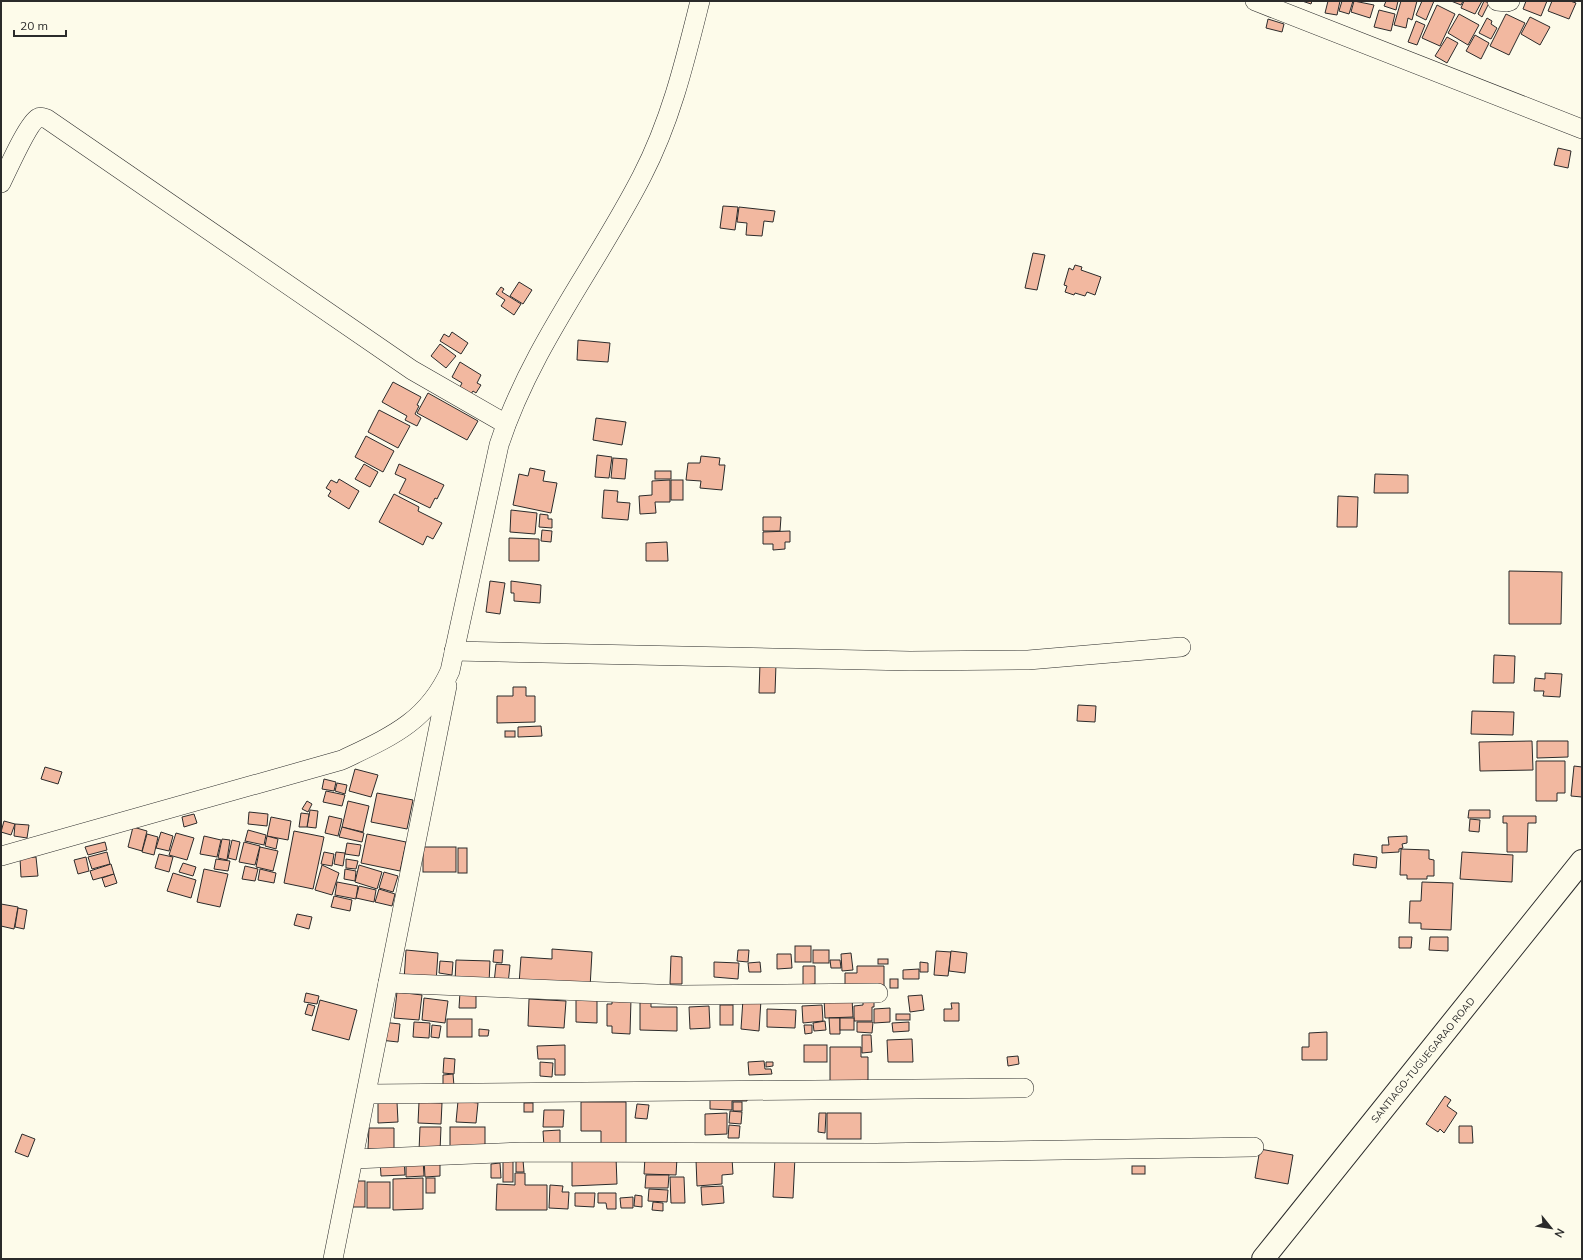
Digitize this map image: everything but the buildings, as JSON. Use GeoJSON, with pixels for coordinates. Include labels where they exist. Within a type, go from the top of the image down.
{"type":"FeatureCollection","features":[{"type":"Feature","properties":{"kind":"highway","name":"SANTIAGO-TUGUEGARAO ROAD"},"geometry":{"type":"LineString","coordinates":[[1263,1259],[1582,861]]}},
{"type":"Feature","properties":{"kind":"street"},"geometry":{"type":"LineString","coordinates":[[333,1259],[454,651],[499,445],[516,398],[542,346],[642,177],[658,143],[676,93],[700,1]]}},
{"type":"Feature","properties":{"kind":"street"},"geometry":{"type":"LineString","coordinates":[[1254,1],[1582,129]]}},
{"type":"Feature","properties":{"kind":"street"},"geometry":{"type":"LineString","coordinates":[[1497,1],[1510,1]]}},
{"type":"Feature","properties":{"kind":"street"},"geometry":{"type":"LineString","coordinates":[[1,183],[30,127],[37,118],[42,117],[47,119],[399,361],[437,385],[506,424]]}},
{"type":"Feature","properties":{"kind":"street"},"geometry":{"type":"LineString","coordinates":[[454,651],[910,661],[1028,660],[1181,647]]}},
{"type":"Feature","properties":{"kind":"street"},"geometry":{"type":"LineString","coordinates":[[1,856],[342,760],[380,742],[406,726],[424,712],[435,700],[450,671]]}},
{"type":"Feature","properties":{"kind":"street"},"geometry":{"type":"LineString","coordinates":[[388,983],[674,994],[878,993]]}},
{"type":"Feature","properties":{"kind":"street"},"geometry":{"type":"LineString","coordinates":[[366,1094],[1024,1088]]}},
{"type":"Feature","properties":{"kind":"street"},"geometry":{"type":"LineString","coordinates":[[354,1159],[521,1152],[876,1153],[1254,1147]]}}]}
